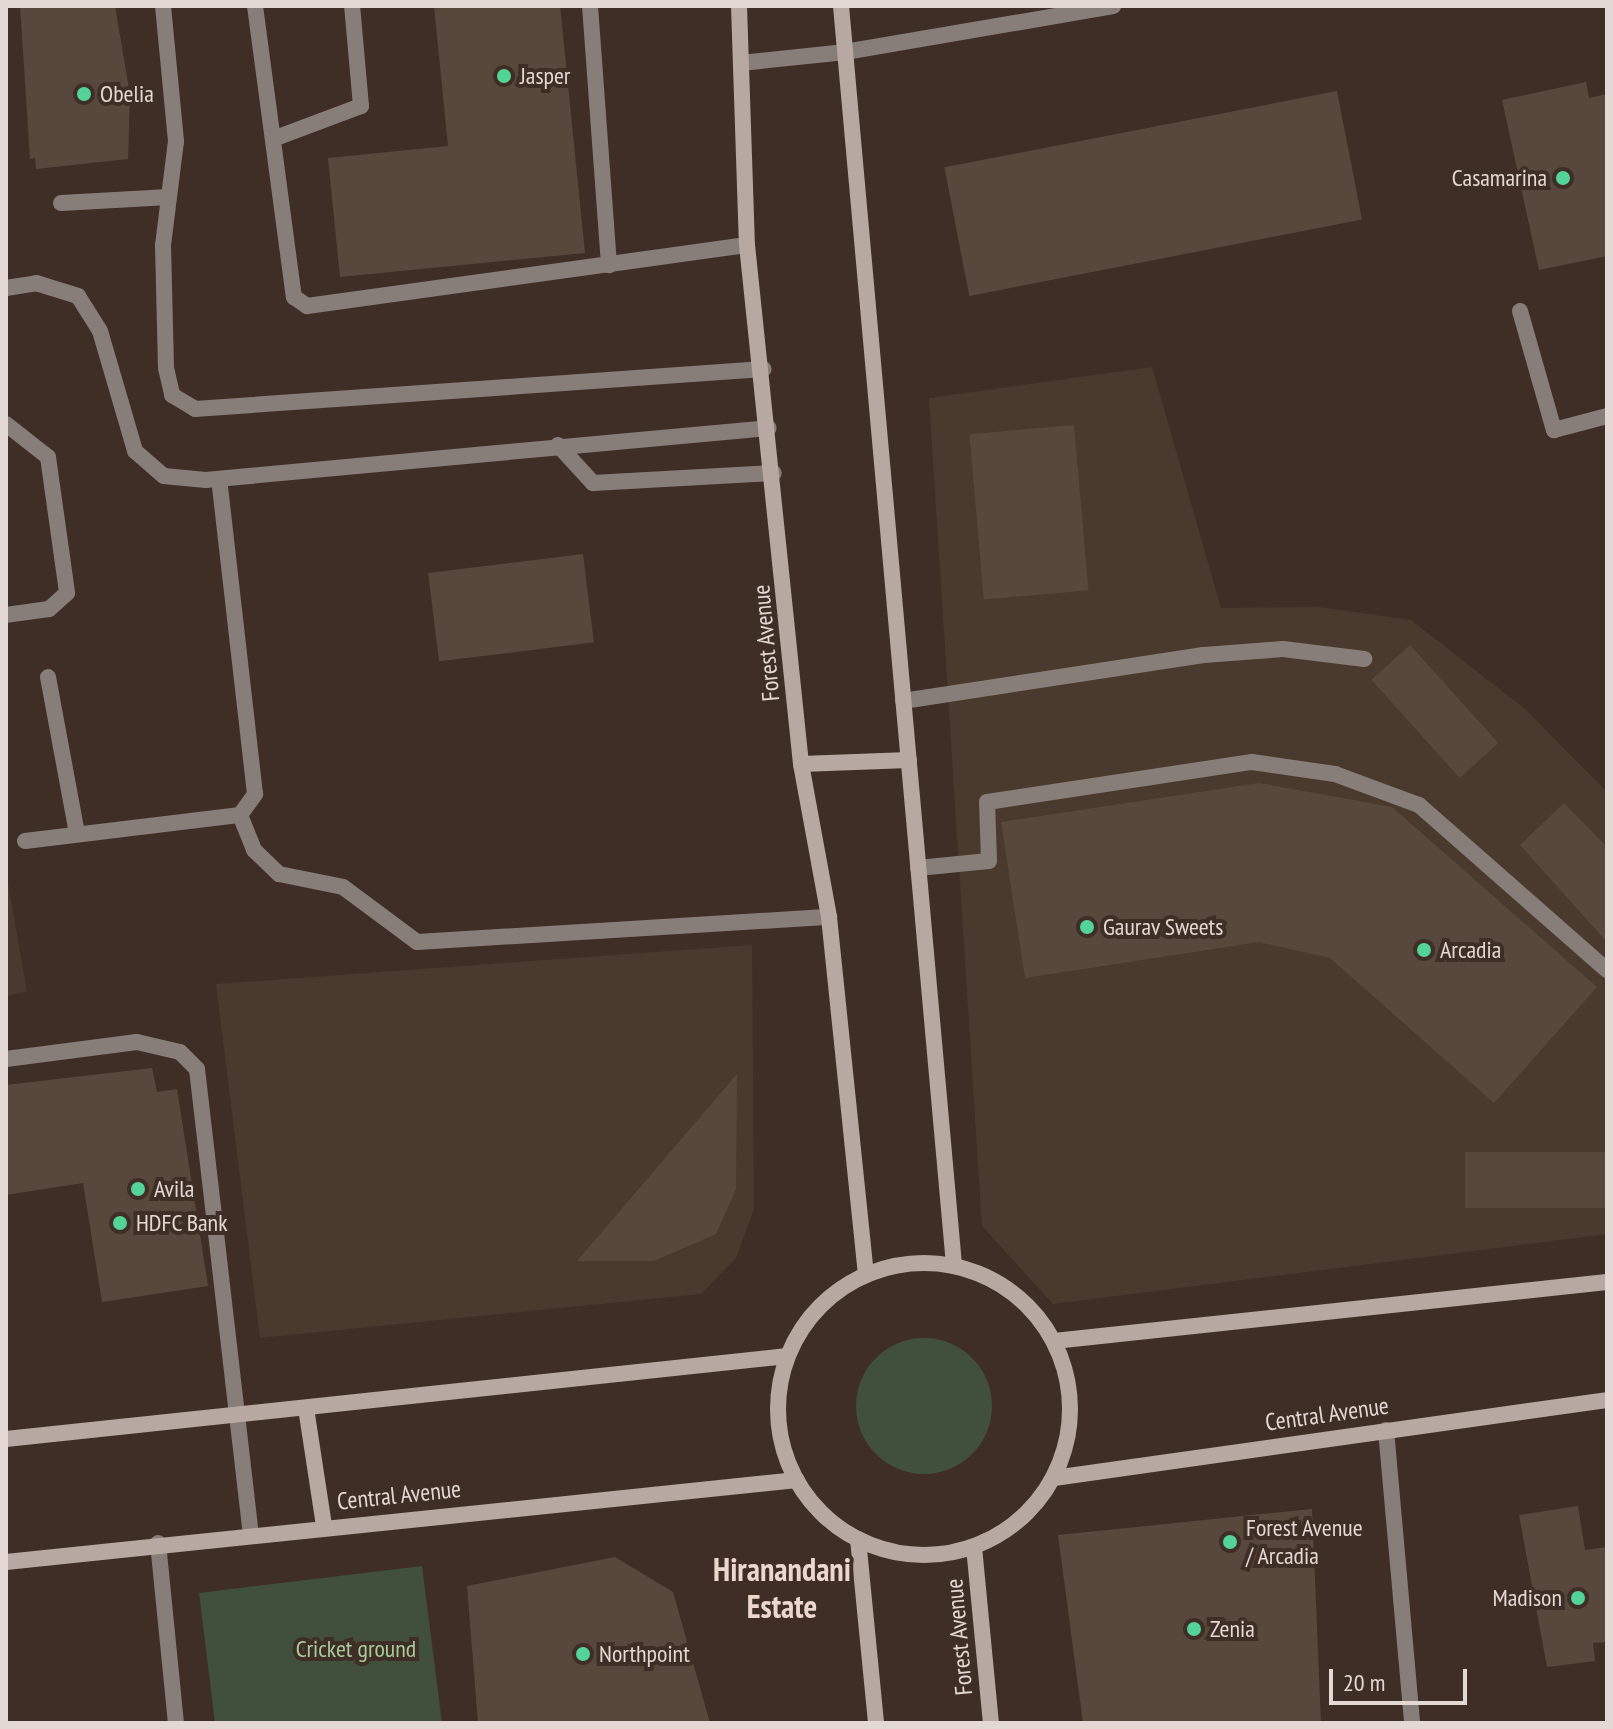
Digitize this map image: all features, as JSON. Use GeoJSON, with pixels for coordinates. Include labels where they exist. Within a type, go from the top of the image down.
{"type":"FeatureCollection","features":[{"type":"Feature","properties":{"kind":"main road","name":"Forest Avenue"},"geometry":{"type":"LineString","coordinates":[[739,6],[747,245],[764,369],[801,764],[829,917],[866,1274]]}},
{"type":"Feature","properties":{"kind":"main road"},"geometry":{"type":"LineString","coordinates":[[841,6],[954,1265]]}},
{"type":"Feature","properties":{"kind":"main road"},"geometry":{"type":"LineString","coordinates":[[801,764],[909,760]]}},
{"type":"Feature","properties":{"kind":"main road"},"geometry":{"type":"LineString","coordinates":[[910,1264],[954,1265],[1012,1292],[1054,1341],[1070,1409],[1054,1478],[1029,1512],[974,1547],[936,1555],[896,1552],[858,1539],[824,1513],[797,1480],[779,1419],[788,1356],[818,1307],[866,1274],[910,1264]]}},
{"type":"Feature","properties":{"kind":"main road"},"geometry":{"type":"LineString","coordinates":[[1054,1341],[1607,1282]]}},
{"type":"Feature","properties":{"kind":"main road"},"geometry":{"type":"LineString","coordinates":[[6,1439],[788,1356]]}},
{"type":"Feature","properties":{"kind":"main road","name":"Central Avenue"},"geometry":{"type":"LineString","coordinates":[[1054,1478],[1607,1400]]}},
{"type":"Feature","properties":{"kind":"main road"},"geometry":{"type":"LineString","coordinates":[[306,1408],[324,1526]]}},
{"type":"Feature","properties":{"kind":"main road","name":"Central Avenue"},"geometry":{"type":"LineString","coordinates":[[6,1562],[158,1543],[797,1480]]}},
{"type":"Feature","properties":{"kind":"main road"},"geometry":{"type":"LineString","coordinates":[[858,1539],[876,1723]]}},
{"type":"Feature","properties":{"kind":"main road","name":"Forest Avenue"},"geometry":{"type":"LineString","coordinates":[[974,1547],[991,1723]]}},
{"type":"Feature","properties":{"kind":"street"},"geometry":{"type":"LineString","coordinates":[[163,6],[176,141],[163,245],[166,368],[172,395],[195,409],[764,369]]}},
{"type":"Feature","properties":{"kind":"street"},"geometry":{"type":"LineString","coordinates":[[255,6],[294,297],[307,306],[747,245]]}},
{"type":"Feature","properties":{"kind":"street"},"geometry":{"type":"LineString","coordinates":[[273,139],[361,106],[352,6]]}},
{"type":"Feature","properties":{"kind":"street"},"geometry":{"type":"LineString","coordinates":[[590,6],[609,265]]}},
{"type":"Feature","properties":{"kind":"street"},"geometry":{"type":"LineString","coordinates":[[741,63],[845,52],[1113,6]]}},
{"type":"Feature","properties":{"kind":"street"},"geometry":{"type":"LineString","coordinates":[[61,203],[169,197]]}},
{"type":"Feature","properties":{"kind":"street"},"geometry":{"type":"LineString","coordinates":[[6,288],[36,283],[78,296],[100,331],[135,451],[164,476],[219,479],[558,445],[769,428]]}},
{"type":"Feature","properties":{"kind":"street"},"geometry":{"type":"LineString","coordinates":[[1520,311],[1554,430],[1607,416]]}},
{"type":"Feature","properties":{"kind":"street"},"geometry":{"type":"LineString","coordinates":[[6,424],[48,457],[67,593],[49,609],[6,615]]}},
{"type":"Feature","properties":{"kind":"street"},"geometry":{"type":"LineString","coordinates":[[558,445],[593,483],[774,473]]}},
{"type":"Feature","properties":{"kind":"street"},"geometry":{"type":"LineString","coordinates":[[25,841],[240,815],[255,794],[219,479]]}},
{"type":"Feature","properties":{"kind":"street"},"geometry":{"type":"LineString","coordinates":[[903,701],[1204,655],[1283,649],[1364,659]]}},
{"type":"Feature","properties":{"kind":"street"},"geometry":{"type":"LineString","coordinates":[[48,677],[77,833]]}},
{"type":"Feature","properties":{"kind":"street"},"geometry":{"type":"LineString","coordinates":[[918,868],[989,861],[987,802],[1252,762],[1335,774],[1419,805],[1607,970]]}},
{"type":"Feature","properties":{"kind":"street"},"geometry":{"type":"LineString","coordinates":[[240,815],[254,850],[279,874],[343,887],[417,942],[829,917]]}},
{"type":"Feature","properties":{"kind":"street"},"geometry":{"type":"LineString","coordinates":[[6,1059],[137,1042],[180,1052],[197,1069],[251,1534]]}},
{"type":"Feature","properties":{"kind":"street"},"geometry":{"type":"LineString","coordinates":[[1386,1430],[1412,1723]]}},
{"type":"Feature","properties":{"kind":"street"},"geometry":{"type":"LineString","coordinates":[[158,1543],[176,1723]]}},
{"type":"Feature","properties":{"kind":"shaded area"},"geometry":{"type":"Polygon","coordinates":[[[1152,367],[1221,608],[1319,607],[1411,620],[1525,709],[1607,792],[1607,1234],[1053,1304],[982,1226],[929,398],[1152,367]]]}},
{"type":"Feature","properties":{"kind":"shaded area"},"geometry":{"type":"Polygon","coordinates":[[[6,872],[27,992],[6,996],[6,872]]]}},
{"type":"Feature","properties":{"kind":"shaded area"},"geometry":{"type":"Polygon","coordinates":[[[752,945],[754,1209],[736,1258],[701,1294],[260,1338],[216,984],[752,945]]]}},
{"type":"Feature","properties":{"kind":"green space"},"geometry":{"type":"Polygon","coordinates":[[[924,1338],[950,1343],[972,1358],[987,1380],[992,1406],[987,1432],[972,1454],[950,1469],[924,1474],[898,1469],[876,1454],[861,1432],[856,1406],[861,1380],[876,1358],[898,1343],[924,1338]]]}},
{"type":"Feature","properties":{"kind":"green space","name":"Cricket ground"},"geometry":{"type":"Polygon","coordinates":[[[422,1566],[442,1723],[215,1723],[199,1593],[422,1566]]]}},
{"type":"Feature","properties":{"kind":"building","name":"Obelia"},"geometry":{"type":"Polygon","coordinates":[[[20,6],[115,6],[130,95],[128,159],[36,169],[35,158],[30,159],[20,6]]]}},
{"type":"Feature","properties":{"kind":"building","name":"Jasper"},"geometry":{"type":"Polygon","coordinates":[[[434,6],[560,6],[585,253],[340,277],[328,158],[448,146],[434,6]]]}},
{"type":"Feature","properties":{"kind":"building","name":"Casamarina"},"geometry":{"type":"Polygon","coordinates":[[[1586,82],[1589,98],[1607,94],[1607,256],[1539,270],[1502,100],[1586,82]]]}},
{"type":"Feature","properties":{"kind":"building"},"geometry":{"type":"Polygon","coordinates":[[[1337,91],[1362,220],[969,296],[944,167],[1337,91]]]}},
{"type":"Feature","properties":{"kind":"building"},"geometry":{"type":"Polygon","coordinates":[[[1074,425],[1088,590],[984,600],[969,434],[1074,425]]]}},
{"type":"Feature","properties":{"kind":"building"},"geometry":{"type":"Polygon","coordinates":[[[583,554],[594,642],[439,661],[428,573],[583,554]]]}},
{"type":"Feature","properties":{"kind":"building"},"geometry":{"type":"Polygon","coordinates":[[[1410,645],[1498,743],[1460,778],[1371,680],[1410,645]]]}},
{"type":"Feature","properties":{"kind":"building","name":"Arcadia"},"geometry":{"type":"Polygon","coordinates":[[[1259,783],[1392,807],[1597,987],[1494,1103],[1330,958],[1259,942],[1025,978],[1001,822],[1259,783]]]}},
{"type":"Feature","properties":{"kind":"building"},"geometry":{"type":"Polygon","coordinates":[[[1564,803],[1607,847],[1607,942],[1520,845],[1564,803]]]}},
{"type":"Feature","properties":{"kind":"building","name":"Avila"},"geometry":{"type":"Polygon","coordinates":[[[152,1068],[157,1092],[177,1089],[208,1286],[102,1302],[83,1183],[6,1195],[6,1085],[152,1068]]]}},
{"type":"Feature","properties":{"kind":"building"},"geometry":{"type":"Polygon","coordinates":[[[737,1074],[736,1189],[716,1234],[654,1261],[577,1261],[737,1074]]]}},
{"type":"Feature","properties":{"kind":"building"},"geometry":{"type":"Polygon","coordinates":[[[1465,1152],[1607,1152],[1607,1208],[1465,1208],[1465,1152]]]}},
{"type":"Feature","properties":{"kind":"building","name":"Madison"},"geometry":{"type":"Polygon","coordinates":[[[1578,1506],[1585,1550],[1607,1547],[1607,1642],[1593,1643],[1595,1661],[1547,1667],[1519,1515],[1578,1506]]]}},
{"type":"Feature","properties":{"kind":"building","name":"Zenia"},"geometry":{"type":"Polygon","coordinates":[[[1312,1509],[1321,1723],[1083,1723],[1058,1535],[1312,1509]]]}},
{"type":"Feature","properties":{"kind":"building","name":"Northpoint"},"geometry":{"type":"Polygon","coordinates":[[[615,1557],[673,1592],[710,1723],[478,1723],[467,1586],[615,1557]]]}},
{"type":"Feature","properties":{"kind":"place","name":"Jasper"},"geometry":{"type":"Point","coordinates":[504,76]}},
{"type":"Feature","properties":{"kind":"place","name":"Obelia"},"geometry":{"type":"Point","coordinates":[84,94]}},
{"type":"Feature","properties":{"kind":"place","name":"Casamarina"},"geometry":{"type":"Point","coordinates":[1563,178]}},
{"type":"Feature","properties":{"kind":"place","name":"Gaurav Sweets"},"geometry":{"type":"Point","coordinates":[1087,927]}},
{"type":"Feature","properties":{"kind":"place","name":"Arcadia"},"geometry":{"type":"Point","coordinates":[1424,950]}},
{"type":"Feature","properties":{"kind":"place","name":"Avila"},"geometry":{"type":"Point","coordinates":[138,1189]}},
{"type":"Feature","properties":{"kind":"place","name":"HDFC Bank"},"geometry":{"type":"Point","coordinates":[120,1223]}},
{"type":"Feature","properties":{"kind":"place","name":"Forest Avenue / Arcadia"},"geometry":{"type":"Point","coordinates":[1230,1542]}},
{"type":"Feature","properties":{"kind":"place","name":"Madison"},"geometry":{"type":"Point","coordinates":[1578,1598]}},
{"type":"Feature","properties":{"kind":"place","name":"Zenia"},"geometry":{"type":"Point","coordinates":[1194,1629]}},
{"type":"Feature","properties":{"kind":"place","name":"Northpoint"},"geometry":{"type":"Point","coordinates":[583,1654]}},
{"type":"Feature","properties":{"kind":"district","name":"Hiranandani Estate"},"geometry":{"type":"Point","coordinates":[782,1588]}}]}
